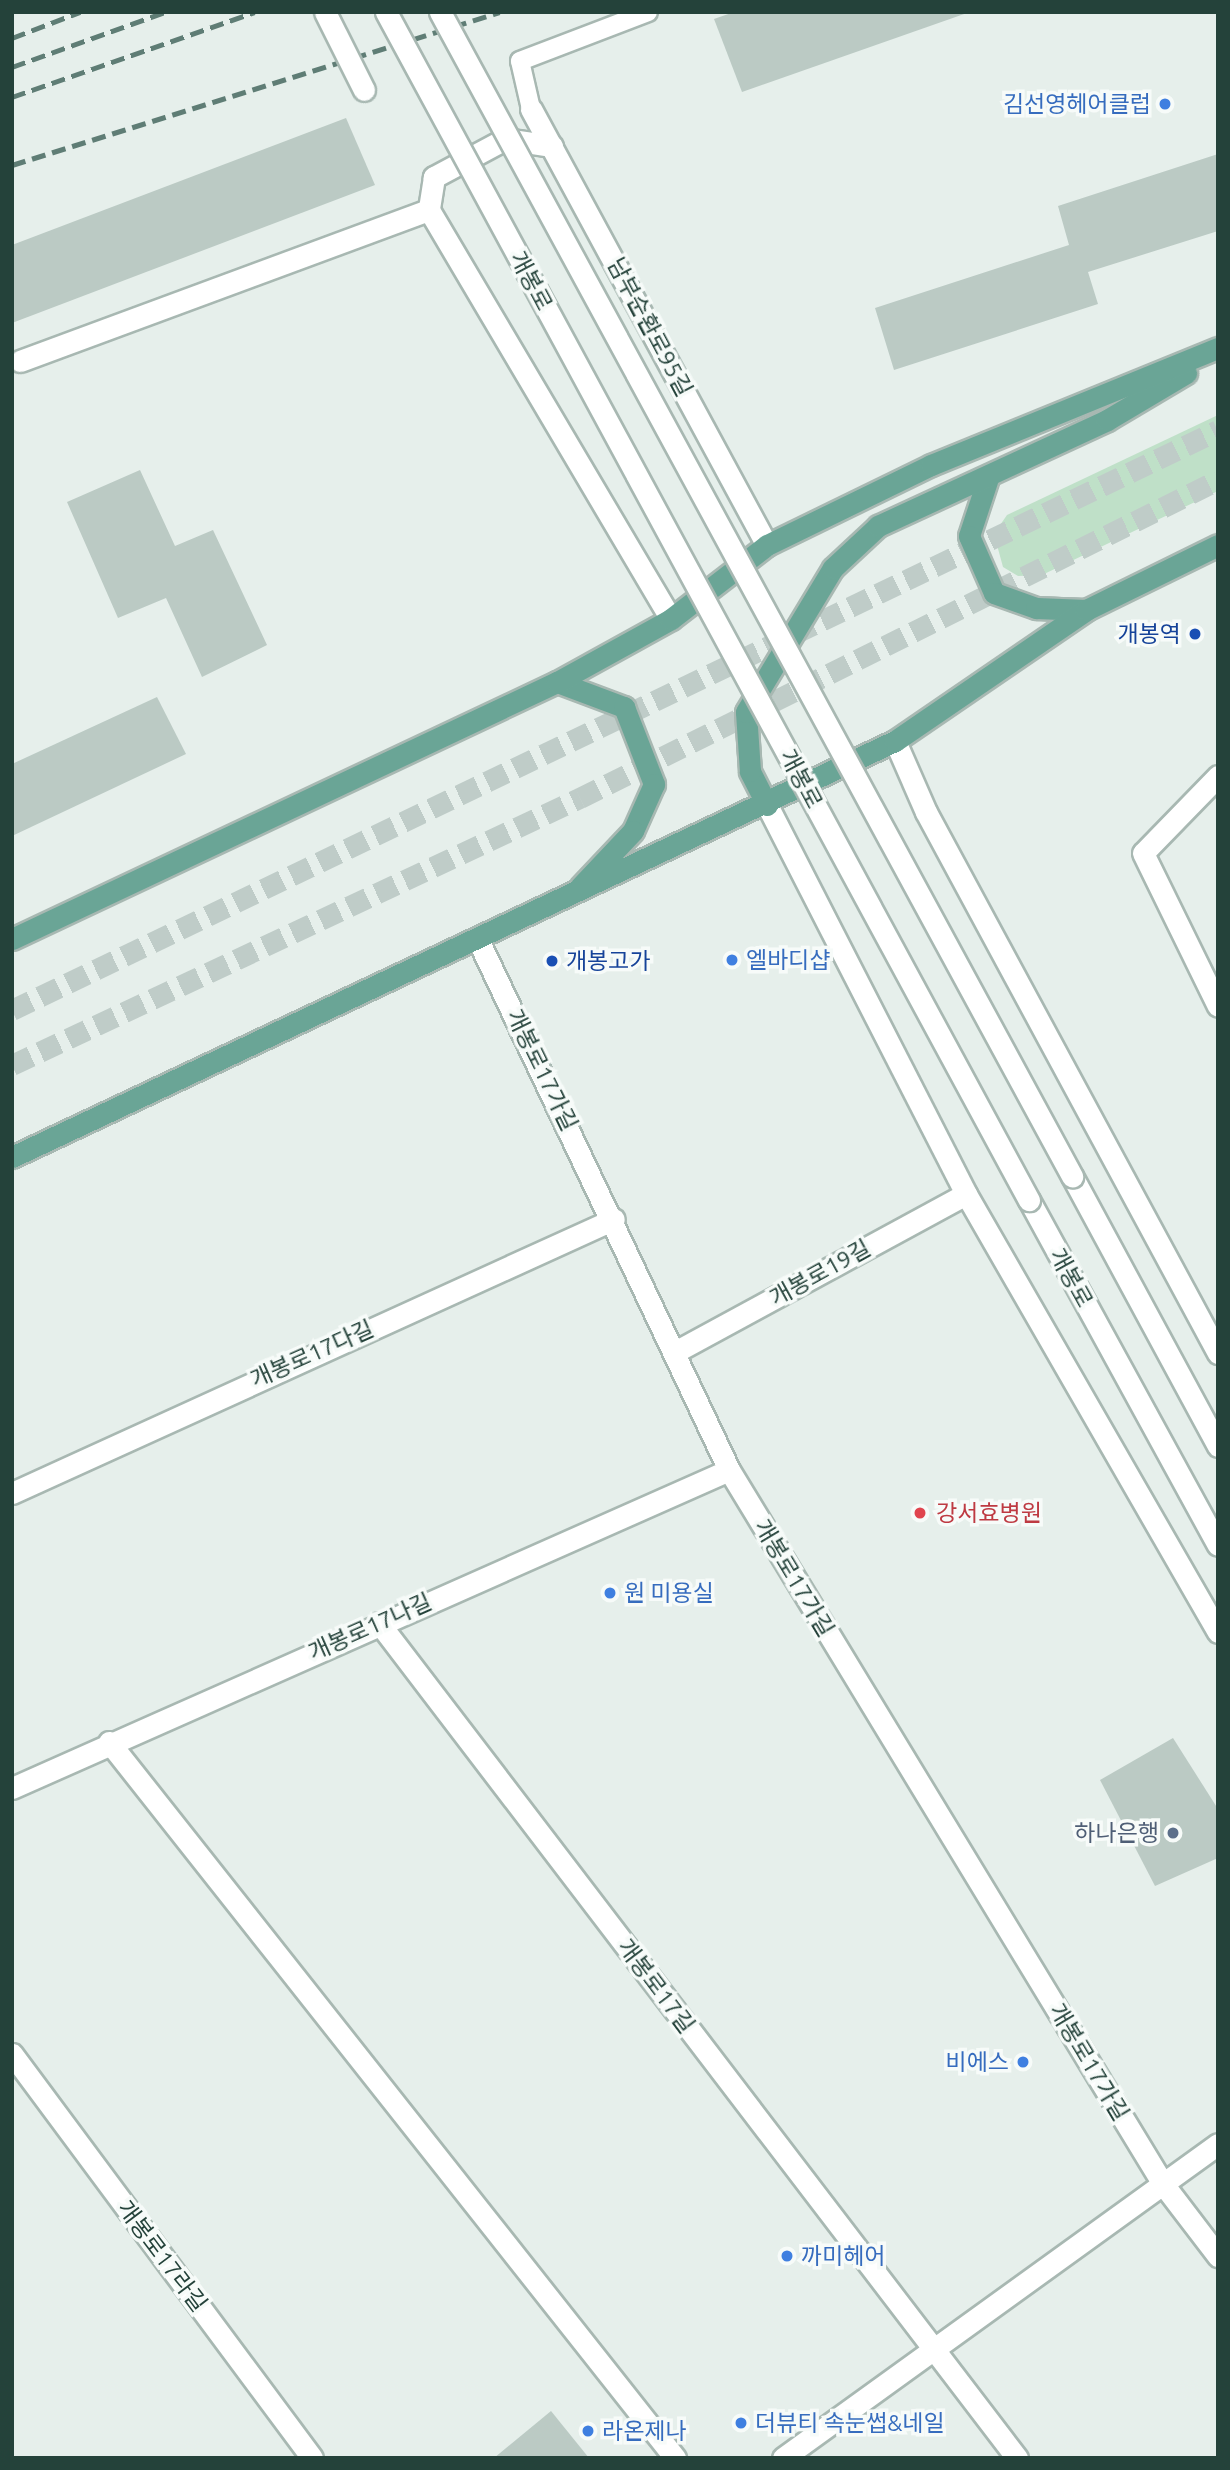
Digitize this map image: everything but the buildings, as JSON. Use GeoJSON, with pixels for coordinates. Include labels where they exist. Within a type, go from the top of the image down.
{"type":"FeatureCollection","features":[{"type":"Feature","properties":{"kind":"main road"},"geometry":{"type":"LineString","coordinates":[[12,939],[557,682],[671,619],[767,545],[931,465],[1218,348]]}},
{"type":"Feature","properties":{"kind":"main road"},"geometry":{"type":"LineString","coordinates":[[767,805],[750,771],[747,712],[832,568],[878,526],[1107,420],[1218,354]]}},
{"type":"Feature","properties":{"kind":"main road"},"geometry":{"type":"LineString","coordinates":[[989,475],[969,536],[994,593],[1036,608],[1086,610]]}},
{"type":"Feature","properties":{"kind":"main road"},"geometry":{"type":"LineString","coordinates":[[12,1157],[479,942],[895,741],[1086,610],[1218,545]]}},
{"type":"Feature","properties":{"kind":"main road"},"geometry":{"type":"LineString","coordinates":[[557,682],[624,707],[654,784],[633,831],[568,898]]}},
{"type":"Feature","properties":{"kind":"street"},"geometry":{"type":"LineString","coordinates":[[325,12],[364,90]]}},
{"type":"Feature","properties":{"kind":"street","name":"개봉로"},"geometry":{"type":"LineString","coordinates":[[386,12],[1218,1545]]}},
{"type":"Feature","properties":{"kind":"street"},"geometry":{"type":"LineString","coordinates":[[440,12],[1218,1447]]}},
{"type":"Feature","properties":{"kind":"street","name":"남부순환로95길"},"geometry":{"type":"LineString","coordinates":[[531,109],[767,545]]}},
{"type":"Feature","properties":{"kind":"street"},"geometry":{"type":"LineString","coordinates":[[552,146],[505,139],[434,177],[429,210],[671,619]]}},
{"type":"Feature","properties":{"kind":"street"},"geometry":{"type":"LineString","coordinates":[[20,361],[429,210]]}},
{"type":"Feature","properties":{"kind":"street"},"geometry":{"type":"LineString","coordinates":[[895,741],[926,812],[1218,1353]]}},
{"type":"Feature","properties":{"kind":"street"},"geometry":{"type":"LineString","coordinates":[[1218,776],[1143,853],[1218,1006]]}},
{"type":"Feature","properties":{"kind":"street"},"geometry":{"type":"LineString","coordinates":[[767,805],[966,1194],[1218,1632]]}},
{"type":"Feature","properties":{"kind":"street","name":"개봉로17가길"},"geometry":{"type":"LineString","coordinates":[[479,942],[614,1219],[729,1470],[1163,2184],[1218,2256]]}},
{"type":"Feature","properties":{"kind":"street","name":"개봉로19길"},"geometry":{"type":"LineString","coordinates":[[675,1352],[966,1194]]}},
{"type":"Feature","properties":{"kind":"street","name":"개봉로17다길"},"geometry":{"type":"LineString","coordinates":[[12,1493],[614,1219]]}},
{"type":"Feature","properties":{"kind":"street","name":"개봉로17나길"},"geometry":{"type":"LineString","coordinates":[[12,1788],[109,1742],[729,1470]]}},
{"type":"Feature","properties":{"kind":"street","name":"개봉로17길"},"geometry":{"type":"LineString","coordinates":[[379,1623],[1017,2458]]}},
{"type":"Feature","properties":{"kind":"street"},"geometry":{"type":"LineString","coordinates":[[109,1742],[675,2458]]}},
{"type":"Feature","properties":{"kind":"street","name":"개봉로17라길"},"geometry":{"type":"LineString","coordinates":[[12,2054],[312,2458]]}},
{"type":"Feature","properties":{"kind":"street"},"geometry":{"type":"LineString","coordinates":[[783,2458],[1218,2144]]}},
{"type":"Feature","properties":{"kind":"lane"},"geometry":{"type":"LineString","coordinates":[[531,109],[520,61],[648,12]]}},
{"type":"Feature","properties":{"kind":"green space"},"geometry":{"type":"Polygon","coordinates":[[[1218,415],[1218,491],[1042,575],[1018,576],[1003,567],[994,534],[1007,515],[1218,415]]]}},
{"type":"Feature","properties":{"kind":"tunnel"},"geometry":{"type":"LineString","coordinates":[[12,1010],[1218,430]]}},
{"type":"Feature","properties":{"kind":"tunnel"},"geometry":{"type":"LineString","coordinates":[[12,1065],[580,798],[1218,480]]}},
{"type":"Feature","properties":{"kind":"railway"},"geometry":{"type":"LineString","coordinates":[[12,38],[80,12]]}},
{"type":"Feature","properties":{"kind":"railway"},"geometry":{"type":"LineString","coordinates":[[12,67],[165,12]]}},
{"type":"Feature","properties":{"kind":"railway"},"geometry":{"type":"LineString","coordinates":[[12,97],[255,12]]}},
{"type":"Feature","properties":{"kind":"railway"},"geometry":{"type":"LineString","coordinates":[[12,165],[500,12]]}},
{"type":"Feature","properties":{"kind":"place","name":"김선영헤어클럽"},"geometry":{"type":"Point","coordinates":[1165,104]}},
{"type":"Feature","properties":{"kind":"place","name":"개봉역"},"geometry":{"type":"Point","coordinates":[1195,634]}},
{"type":"Feature","properties":{"kind":"place","name":"엘바디샵"},"geometry":{"type":"Point","coordinates":[732,960]}},
{"type":"Feature","properties":{"kind":"place","name":"개봉고가"},"geometry":{"type":"Point","coordinates":[552,961]}},
{"type":"Feature","properties":{"kind":"place","name":"강서효병원"},"geometry":{"type":"Point","coordinates":[920,1513]}},
{"type":"Feature","properties":{"kind":"place","name":"원 미용실"},"geometry":{"type":"Point","coordinates":[610,1593]}},
{"type":"Feature","properties":{"kind":"place","name":"하나은행"},"geometry":{"type":"Point","coordinates":[1173,1833]}},
{"type":"Feature","properties":{"kind":"place","name":"비에스"},"geometry":{"type":"Point","coordinates":[1023,2062]}},
{"type":"Feature","properties":{"kind":"place","name":"까미헤어"},"geometry":{"type":"Point","coordinates":[787,2256]}},
{"type":"Feature","properties":{"kind":"place","name":"더뷰티 속눈썹&네일"},"geometry":{"type":"Point","coordinates":[741,2423]}},
{"type":"Feature","properties":{"kind":"place","name":"라온제나"},"geometry":{"type":"Point","coordinates":[588,2431]}}]}
